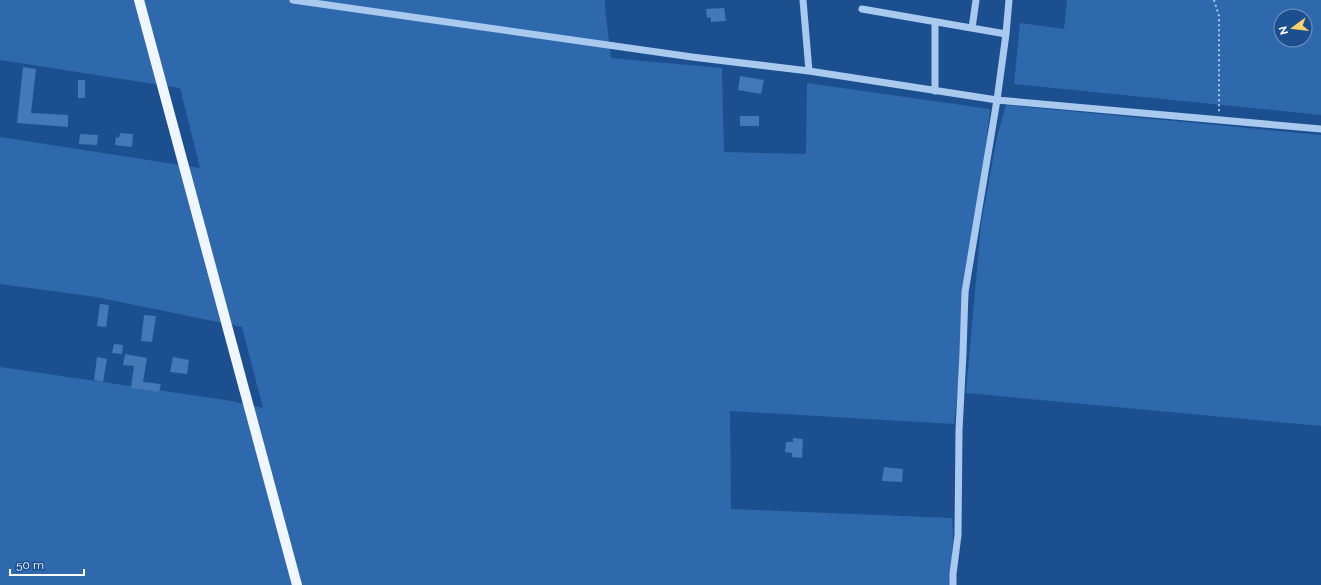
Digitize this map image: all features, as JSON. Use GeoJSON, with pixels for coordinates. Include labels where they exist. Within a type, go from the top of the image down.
{"type":"FeatureCollection","features":[{"type":"Feature","properties":{"kind":"main road"},"geometry":{"type":"LineString","coordinates":[[139,0],[297,585]]}},
{"type":"Feature","properties":{"kind":"street"},"geometry":{"type":"LineString","coordinates":[[293,0],[692,57],[809,71],[997,100],[1321,129]]}},
{"type":"Feature","properties":{"kind":"street"},"geometry":{"type":"LineString","coordinates":[[803,0],[809,71]]}},
{"type":"Feature","properties":{"kind":"street"},"geometry":{"type":"LineString","coordinates":[[972,28],[976,0]]}},
{"type":"Feature","properties":{"kind":"street"},"geometry":{"type":"LineString","coordinates":[[953,585],[958,536],[959,430],[965,292],[997,100],[1009,0]]}},
{"type":"Feature","properties":{"kind":"street"},"geometry":{"type":"LineString","coordinates":[[862,9],[1006,34]]}},
{"type":"Feature","properties":{"kind":"street"},"geometry":{"type":"LineString","coordinates":[[935,90],[936,22]]}},
{"type":"Feature","properties":{"kind":"path"},"geometry":{"type":"LineString","coordinates":[[1214,0],[1219,16],[1220,119]]}},
{"type":"Feature","properties":{"kind":"shaded area"},"geometry":{"type":"Polygon","coordinates":[[[0,0],[605,0],[611,58],[722,68],[724,152],[806,154],[807,83],[990,109],[954,424],[730,411],[731,509],[952,518],[953,534],[951,585],[0,585],[0,367],[232,401],[263,408],[242,327],[96,297],[0,284],[0,137],[200,168],[180,88],[0,60],[0,0]]]}},
{"type":"Feature","properties":{"kind":"shaded area"},"geometry":{"type":"Polygon","coordinates":[[[1067,0],[1321,0],[1321,115],[1014,84],[1020,23],[1064,29],[1067,0]]]}},
{"type":"Feature","properties":{"kind":"shaded area"},"geometry":{"type":"Polygon","coordinates":[[[1006,105],[1321,135],[1321,426],[966,393],[981,224],[997,137],[1006,105]]]}},
{"type":"Feature","properties":{"kind":"building"},"geometry":{"type":"Polygon","coordinates":[[[724,8],[726,21],[711,22],[710,17],[707,18],[706,9],[724,8]]]}},
{"type":"Feature","properties":{"kind":"building"},"geometry":{"type":"Polygon","coordinates":[[[23,67],[36,69],[31,113],[68,115],[68,127],[17,123],[23,67]]]}},
{"type":"Feature","properties":{"kind":"building"},"geometry":{"type":"Polygon","coordinates":[[[740,76],[764,80],[761,94],[738,90],[740,76]]]}},
{"type":"Feature","properties":{"kind":"building"},"geometry":{"type":"Polygon","coordinates":[[[78,80],[85,80],[85,98],[78,98],[78,80]]]}},
{"type":"Feature","properties":{"kind":"building"},"geometry":{"type":"Polygon","coordinates":[[[740,116],[759,116],[759,126],[740,126],[740,116]]]}},
{"type":"Feature","properties":{"kind":"building"},"geometry":{"type":"Polygon","coordinates":[[[120,133],[133,134],[132,147],[115,145],[116,137],[119,138],[120,133]]]}},
{"type":"Feature","properties":{"kind":"building"},"geometry":{"type":"Polygon","coordinates":[[[80,134],[98,135],[97,145],[79,144],[80,134]]]}},
{"type":"Feature","properties":{"kind":"building"},"geometry":{"type":"Polygon","coordinates":[[[100,304],[109,305],[106,327],[97,326],[100,304]]]}},
{"type":"Feature","properties":{"kind":"building"},"geometry":{"type":"Polygon","coordinates":[[[144,315],[156,316],[152,342],[141,341],[144,315]]]}},
{"type":"Feature","properties":{"kind":"building"},"geometry":{"type":"Polygon","coordinates":[[[114,344],[123,345],[122,354],[112,353],[114,344]]]}},
{"type":"Feature","properties":{"kind":"building"},"geometry":{"type":"Polygon","coordinates":[[[125,354],[147,358],[143,382],[161,384],[159,392],[131,388],[134,366],[123,365],[125,354]]]}},
{"type":"Feature","properties":{"kind":"building"},"geometry":{"type":"Polygon","coordinates":[[[97,357],[107,359],[103,382],[94,380],[97,357]]]}},
{"type":"Feature","properties":{"kind":"building"},"geometry":{"type":"Polygon","coordinates":[[[173,357],[189,360],[187,374],[170,372],[173,357]]]}},
{"type":"Feature","properties":{"kind":"building"},"geometry":{"type":"Polygon","coordinates":[[[793,438],[803,439],[802,458],[792,457],[792,453],[785,452],[786,442],[793,442],[793,438]]]}},
{"type":"Feature","properties":{"kind":"building"},"geometry":{"type":"Polygon","coordinates":[[[884,467],[903,469],[902,482],[882,481],[884,467]]]}}]}
